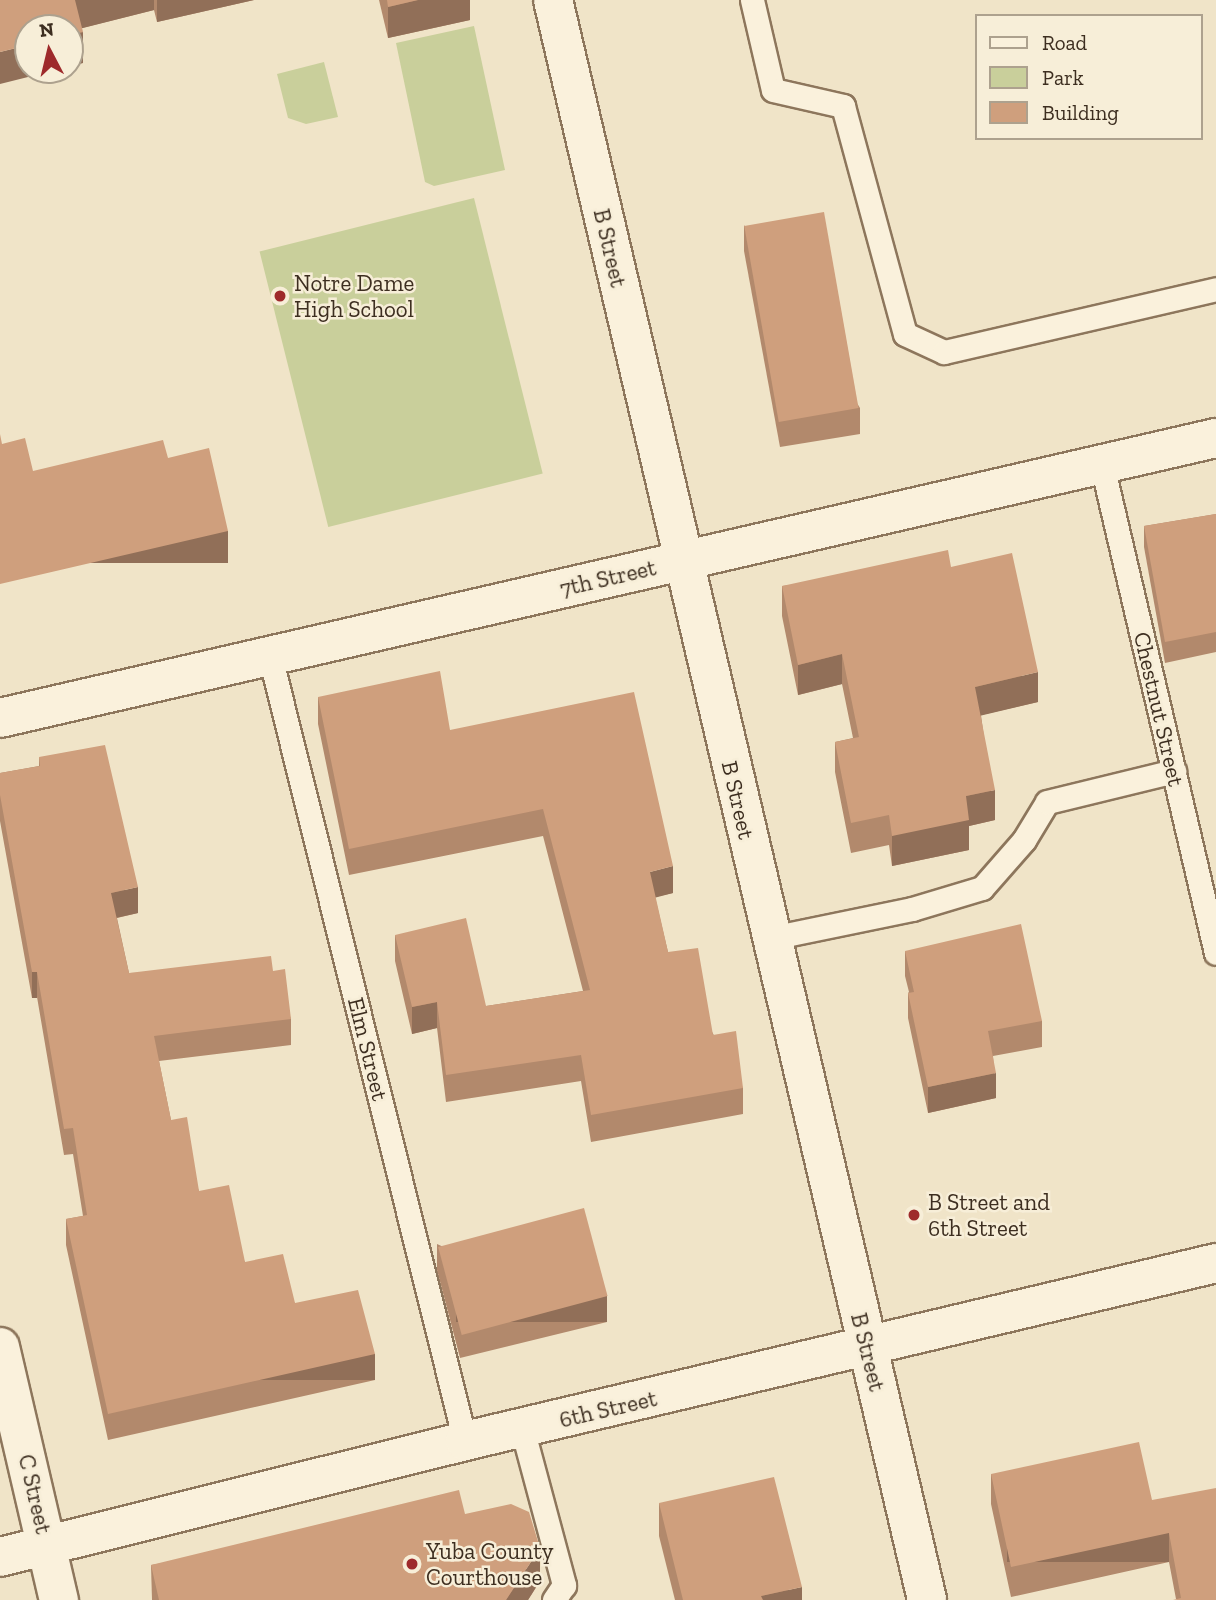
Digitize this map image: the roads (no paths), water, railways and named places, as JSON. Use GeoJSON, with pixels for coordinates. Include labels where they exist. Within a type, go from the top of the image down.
{"type":"FeatureCollection","features":[{"type":"Feature","properties":{"kind":"street","name":"B Street"},"geometry":{"type":"LineString","coordinates":[[553,0],[927,1600]]}},
{"type":"Feature","properties":{"kind":"street","name":"7th Street"},"geometry":{"type":"LineString","coordinates":[[0,718],[1216,438]]}},
{"type":"Feature","properties":{"kind":"street","name":"6th Street"},"geometry":{"type":"LineString","coordinates":[[0,1557],[465,1441],[1216,1263]]}},
{"type":"Feature","properties":{"kind":"street","name":"C Street"},"geometry":{"type":"LineString","coordinates":[[0,1346],[60,1600]]}},
{"type":"Feature","properties":{"kind":"lane"},"geometry":{"type":"LineString","coordinates":[[752,0],[773,90],[843,106],[905,334],[944,352],[1216,289]]}},
{"type":"Feature","properties":{"kind":"lane","name":"Chestnut Street"},"geometry":{"type":"LineString","coordinates":[[1102,465],[1216,953]]}},
{"type":"Feature","properties":{"kind":"lane","name":"Elm Street"},"geometry":{"type":"LineString","coordinates":[[270,656],[465,1441]]}},
{"type":"Feature","properties":{"kind":"lane"},"geometry":{"type":"LineString","coordinates":[[771,937],[912,909],[982,888],[1024,840],[1047,802],[1174,771]]}},
{"type":"Feature","properties":{"kind":"lane"},"geometry":{"type":"LineString","coordinates":[[522,1428],[564,1585],[554,1600]]}},
{"type":"Feature","properties":{"kind":"place","name":"Notre Dame High School"},"geometry":{"type":"Point","coordinates":[280,296]}},
{"type":"Feature","properties":{"kind":"place","name":"B Street and 6th Street"},"geometry":{"type":"Point","coordinates":[914,1215]}},
{"type":"Feature","properties":{"kind":"place","name":"Yuba County Courthouse"},"geometry":{"type":"Point","coordinates":[412,1564]}}]}
